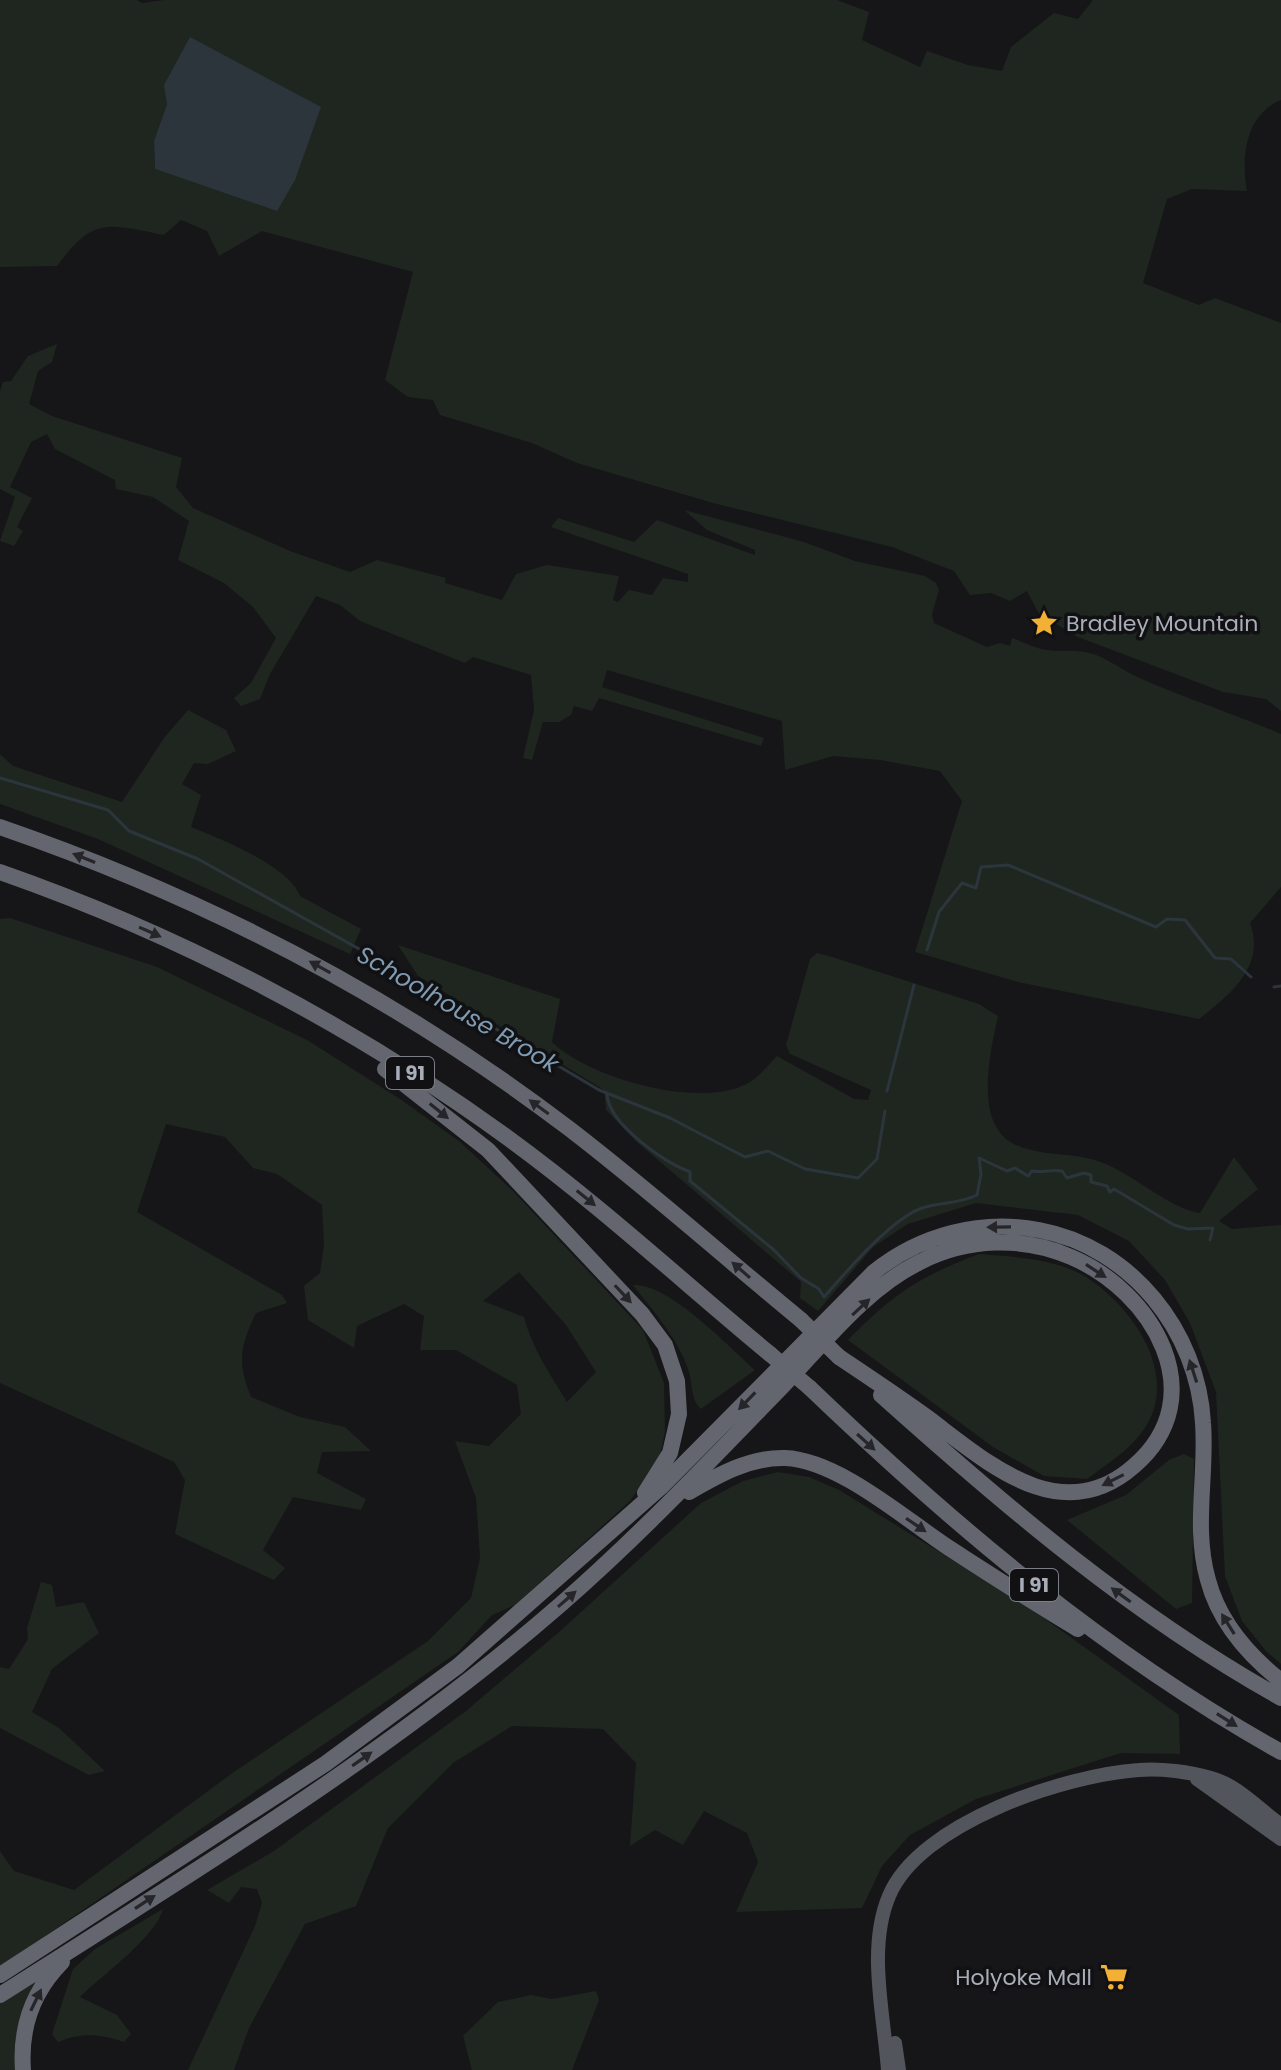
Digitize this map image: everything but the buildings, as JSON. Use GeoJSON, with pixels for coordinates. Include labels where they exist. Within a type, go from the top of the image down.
{"type":"FeatureCollection","features":[{"type":"Feature","properties":{"kind":"highway","name":"I 91"},"geometry":{"type":"LineString","coordinates":[[0,827],[92,861],[219,916],[312,963],[383,1004],[565,1125],[801,1320],[974,1476],[1095,1575],[1199,1648],[1281,1698]]}},
{"type":"Feature","properties":{"kind":"highway","name":"I 91"},"geometry":{"type":"LineString","coordinates":[[0,872],[179,945],[309,1014],[430,1085],[519,1146],[605,1213],[1009,1564],[1098,1633],[1182,1691],[1281,1752]]}},
{"type":"Feature","properties":{"kind":"highway"},"geometry":{"type":"LineString","coordinates":[[309,1014],[488,1150],[642,1314],[665,1345],[677,1381],[679,1414],[670,1453],[634,1511]]}},
{"type":"Feature","properties":{"kind":"highway"},"geometry":{"type":"LineString","coordinates":[[0,1975],[390,1718],[503,1629],[634,1511],[860,1285],[888,1261],[931,1239],[964,1230],[1005,1226],[1044,1231],[1088,1247],[1129,1273],[1163,1309],[1180,1338],[1192,1368],[1202,1409],[1201,1527],[1207,1579],[1219,1609],[1237,1638],[1281,1681]]}},
{"type":"Feature","properties":{"kind":"highway"},"geometry":{"type":"LineString","coordinates":[[0,1995],[291,1807],[430,1709],[559,1606],[670,1503],[872,1296],[916,1264],[960,1247],[995,1242],[1026,1244],[1070,1256],[1097,1271],[1134,1301],[1159,1335],[1169,1362],[1171,1400],[1156,1440],[1141,1460],[1122,1476],[1087,1490],[1044,1491],[996,1468],[839,1357]]}},
{"type":"Feature","properties":{"kind":"highway"},"geometry":{"type":"LineString","coordinates":[[670,1503],[736,1467],[784,1458],[810,1462],[858,1487],[1044,1609],[1182,1691]]}},
{"type":"Feature","properties":{"kind":"highway"},"geometry":{"type":"LineString","coordinates":[[23,2070],[23,2035],[32,2005],[49,1977],[80,1944]]}},
{"type":"Feature","properties":{"kind":"main road"},"geometry":{"type":"LineString","coordinates":[[888,2070],[879,1948],[884,1909],[899,1876],[926,1847],[982,1812],[1078,1783],[1137,1770],[1221,1781],[1281,1825]]}},
{"type":"Feature","properties":{"kind":"main road"},"geometry":{"type":"LineString","coordinates":[[1194,1777],[1281,1839]]}},
{"type":"Feature","properties":{"kind":"main road"},"geometry":{"type":"LineString","coordinates":[[882,1990],[899,2070]]}},
{"type":"Feature","properties":{"kind":"shaded area"},"geometry":{"type":"Polygon","coordinates":[[[0,0],[137,0],[142,3],[164,0],[837,0],[869,12],[862,40],[920,67],[927,51],[968,65],[1002,71],[1011,47],[1054,13],[1078,19],[1093,0],[1281,0],[1281,100],[1260,116],[1248,139],[1245,165],[1247,191],[1192,189],[1167,199],[1143,283],[1199,305],[1215,298],[1281,323],[1281,711],[1266,699],[1223,692],[1078,637],[1039,614],[1027,591],[1010,601],[991,593],[970,595],[954,571],[892,547],[713,503],[577,463],[532,443],[440,415],[433,400],[408,397],[385,380],[413,272],[262,231],[219,256],[207,231],[181,220],[164,235],[115,227],[92,231],[57,266],[0,267],[0,0]],[[167,104],[154,141],[155,169],[276,210],[167,104]]]}},
{"type":"Feature","properties":{"kind":"shaded area"},"geometry":{"type":"Polygon","coordinates":[[[190,37],[321,107],[295,180],[277,211],[155,169],[154,141],[167,104],[164,85],[190,37]]]}},
{"type":"Feature","properties":{"kind":"shaded area"},"geometry":{"type":"Polygon","coordinates":[[[57,344],[52,362],[38,371],[29,404],[52,416],[182,458],[176,487],[193,508],[290,551],[350,572],[377,560],[446,578],[445,583],[502,600],[516,574],[547,565],[619,576],[613,600],[618,602],[629,590],[652,595],[663,578],[688,582],[688,574],[551,527],[558,518],[634,542],[657,520],[755,555],[755,550],[707,530],[684,510],[804,542],[855,561],[925,576],[936,583],[939,590],[932,614],[934,623],[987,647],[1000,643],[1010,646],[1012,638],[1053,651],[1090,653],[1144,680],[1281,734],[1281,887],[1250,923],[1254,938],[1249,966],[1223,1000],[1199,1019],[1018,982],[915,952],[962,801],[940,771],[880,760],[833,756],[785,770],[782,721],[607,670],[602,687],[764,738],[761,746],[599,698],[592,711],[574,706],[571,715],[559,722],[543,722],[532,760],[523,758],[534,710],[531,675],[473,657],[465,663],[360,621],[340,605],[316,596],[270,674],[260,699],[241,706],[234,698],[251,683],[276,638],[253,607],[224,583],[178,560],[189,521],[153,497],[116,489],[115,480],[55,449],[47,434],[31,442],[10,487],[32,498],[17,527],[23,531],[14,546],[0,541],[15,497],[0,489],[0,391],[3,382],[11,381],[28,356],[57,344]]]}},
{"type":"Feature","properties":{"kind":"shaded area"},"geometry":{"type":"Polygon","coordinates":[[[188,710],[226,730],[236,751],[208,764],[194,763],[182,784],[201,795],[191,827],[269,864],[283,874],[300,896],[361,929],[350,954],[98,839],[0,804],[0,754],[13,766],[122,802],[164,738],[188,710]]]}},
{"type":"Feature","properties":{"kind":"shaded area"},"geometry":{"type":"Polygon","coordinates":[[[10,918],[157,967],[307,1040],[459,1141],[513,1191],[643,1330],[664,1383],[665,1432],[659,1460],[630,1501],[515,1605],[492,1615],[458,1652],[0,1967],[0,1851],[14,1871],[74,1890],[231,1774],[428,1641],[471,1598],[480,1558],[476,1498],[455,1441],[489,1446],[521,1414],[517,1385],[456,1350],[420,1350],[424,1316],[404,1304],[357,1326],[354,1348],[308,1320],[304,1286],[320,1273],[324,1245],[322,1205],[277,1174],[253,1168],[225,1137],[166,1124],[137,1212],[282,1295],[287,1303],[256,1313],[246,1336],[242,1364],[251,1397],[300,1417],[345,1427],[371,1451],[322,1452],[317,1473],[366,1499],[361,1510],[293,1497],[263,1550],[285,1568],[274,1580],[175,1534],[185,1480],[174,1462],[0,1383],[0,919],[10,918]],[[519,1272],[483,1301],[524,1317],[537,1350],[567,1402],[596,1372],[566,1325],[519,1272]]]}},
{"type":"Feature","properties":{"kind":"shaded area"},"geometry":{"type":"Polygon","coordinates":[[[398,945],[560,999],[552,1042],[592,1068],[618,1078],[676,1092],[729,1090],[750,1082],[777,1056],[854,1099],[868,1100],[871,1090],[790,1054],[786,1045],[810,959],[817,953],[829,956],[979,1004],[998,1016],[988,1071],[988,1091],[996,1126],[1007,1140],[1045,1153],[1098,1161],[1119,1170],[1166,1200],[1200,1213],[1234,1157],[1258,1189],[1219,1221],[1232,1229],[1281,1225],[1281,1664],[1242,1621],[1225,1576],[1216,1392],[1190,1323],[1165,1280],[1129,1241],[1078,1215],[976,1203],[908,1224],[873,1247],[818,1311],[800,1298],[801,1282],[637,1142],[606,1110],[604,1090],[418,976],[398,945]]]}},
{"type":"Feature","properties":{"kind":"shaded area"},"geometry":{"type":"Polygon","coordinates":[[[979,1254],[1034,1260],[1061,1266],[1086,1277],[1118,1304],[1144,1340],[1157,1380],[1156,1401],[1149,1421],[1129,1446],[1087,1479],[1044,1476],[993,1447],[848,1340],[908,1288],[940,1270],[979,1254]]]}},
{"type":"Feature","properties":{"kind":"shaded area"},"geometry":{"type":"Polygon","coordinates":[[[633,1285],[647,1287],[680,1305],[755,1370],[701,1409],[695,1400],[688,1369],[678,1346],[633,1285]]]}},
{"type":"Feature","properties":{"kind":"shaded area"},"geometry":{"type":"Polygon","coordinates":[[[1184,1454],[1194,1459],[1192,1603],[1176,1609],[1067,1520],[1126,1495],[1169,1460],[1184,1454]]]}},
{"type":"Feature","properties":{"kind":"shaded area"},"geometry":{"type":"Polygon","coordinates":[[[778,1472],[809,1477],[839,1490],[1027,1606],[1179,1715],[1180,1754],[1121,1753],[976,1799],[910,1835],[882,1866],[862,1908],[736,1912],[758,1862],[747,1833],[704,1811],[683,1845],[655,1830],[630,1846],[636,1763],[603,1729],[512,1726],[453,1763],[388,1828],[356,1906],[305,1924],[249,2028],[234,2070],[188,2070],[255,1926],[262,1903],[257,1889],[241,1887],[229,1903],[207,1890],[274,1851],[466,1711],[559,1632],[701,1503],[743,1481],[778,1472]]]}},
{"type":"Feature","properties":{"kind":"shaded area"},"geometry":{"type":"Polygon","coordinates":[[[41,1582],[52,1585],[56,1607],[84,1602],[99,1633],[52,1669],[32,1712],[59,1728],[105,1771],[89,1775],[0,1728],[0,1667],[9,1669],[28,1639],[27,1628],[41,1582]]]}},
{"type":"Feature","properties":{"kind":"shaded area"},"geometry":{"type":"Polygon","coordinates":[[[163,1909],[139,1944],[80,1997],[117,2015],[131,2034],[124,2042],[91,2035],[58,2042],[52,2034],[73,1969],[95,1949],[163,1909]]]}},
{"type":"Feature","properties":{"kind":"shaded area"},"geometry":{"type":"Polygon","coordinates":[[[40,1976],[18,2070],[0,2070],[0,2002],[40,1976]]]}},
{"type":"Feature","properties":{"kind":"shaded area"},"geometry":{"type":"Polygon","coordinates":[[[596,1991],[599,2000],[572,2070],[472,2070],[463,2036],[498,2002],[531,1995],[552,1999],[596,1991]]]}},
{"type":"Feature","properties":{"kind":"waterway","name":"Schoolhouse Brook"},"geometry":{"type":"LineString","coordinates":[[0,778],[108,810],[129,831],[198,859],[386,964],[599,1090],[670,1118],[745,1157],[768,1151],[805,1169],[858,1178],[877,1159],[885,1111]]}},
{"type":"Feature","properties":{"kind":"waterway","name":"Schoolhouse Brook"},"geometry":{"type":"LineString","coordinates":[[927,950],[939,912],[962,883],[976,888],[981,867],[1008,865],[1156,927],[1167,919],[1185,920],[1215,958],[1231,959],[1251,977]]}},
{"type":"Feature","properties":{"kind":"waterway","name":"Schoolhouse Brook"},"geometry":{"type":"LineString","coordinates":[[887,1091],[914,985]]}},
{"type":"Feature","properties":{"kind":"waterway","name":"Schoolhouse Brook"},"geometry":{"type":"LineString","coordinates":[[1274,987],[1281,986]]}},
{"type":"Feature","properties":{"kind":"waterway"},"geometry":{"type":"LineString","coordinates":[[607,1095],[610,1107],[628,1130],[666,1160],[690,1172],[690,1181],[774,1250],[801,1278],[819,1289],[824,1297],[870,1247],[910,1214],[922,1208],[977,1195],[981,1174],[979,1158],[1007,1171],[1015,1168],[1028,1176],[1032,1171],[1055,1170],[1062,1171],[1067,1178],[1084,1173],[1091,1175],[1091,1182],[1107,1186],[1110,1192],[1114,1189],[1174,1225],[1188,1229],[1213,1228],[1210,1240]]}},
{"type":"Feature","properties":{"kind":"place","name":"Bradley Mountain"},"geometry":{"type":"Point","coordinates":[1044,623]}},
{"type":"Feature","properties":{"kind":"place","name":"Holyoke Mall"},"geometry":{"type":"Point","coordinates":[1114,1977]}}]}
